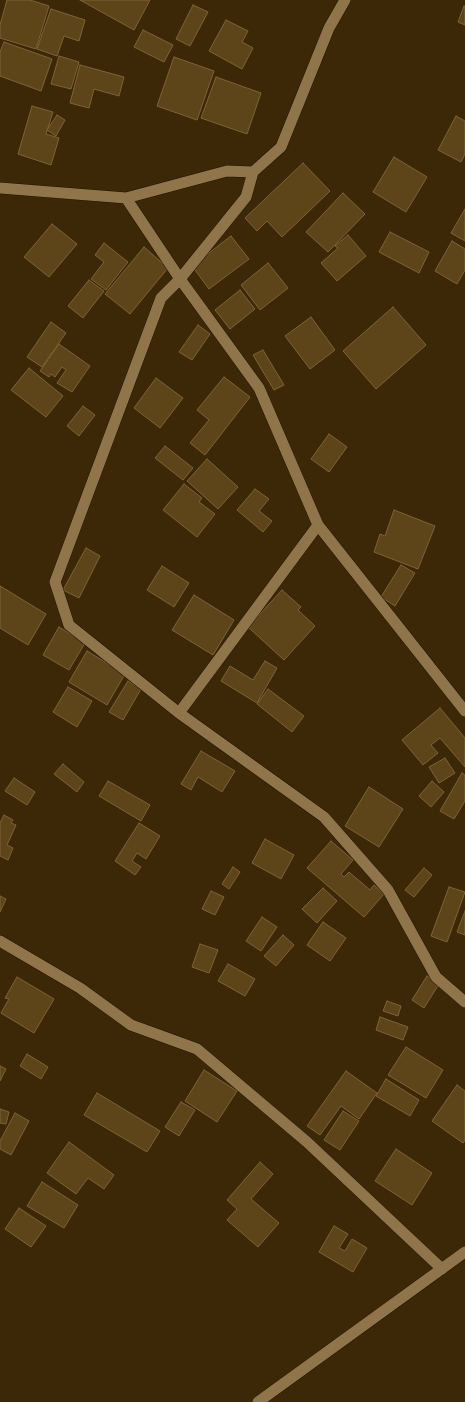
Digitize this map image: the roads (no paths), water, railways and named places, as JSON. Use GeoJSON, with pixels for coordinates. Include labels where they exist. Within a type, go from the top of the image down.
{"type":"FeatureCollection","features":[{"type":"Feature","properties":{"kind":"street"},"geometry":{"type":"LineString","coordinates":[[345,0],[329,28],[281,147],[253,172],[246,197],[180,279],[161,298],[55,582],[69,625],[179,713],[324,817],[388,890],[436,977],[465,1002]]}},
{"type":"Feature","properties":{"kind":"street"},"geometry":{"type":"LineString","coordinates":[[0,188],[126,198],[227,171],[253,172]]}},
{"type":"Feature","properties":{"kind":"street"},"geometry":{"type":"LineString","coordinates":[[126,198],[180,279],[259,388],[318,525],[465,711]]}},
{"type":"Feature","properties":{"kind":"street"},"geometry":{"type":"LineString","coordinates":[[179,713],[318,525]]}},
{"type":"Feature","properties":{"kind":"street"},"geometry":{"type":"LineString","coordinates":[[0,941],[80,988],[131,1025],[197,1049],[307,1142],[442,1269]]}},
{"type":"Feature","properties":{"kind":"street"},"geometry":{"type":"LineString","coordinates":[[258,1402],[465,1252]]}}]}
